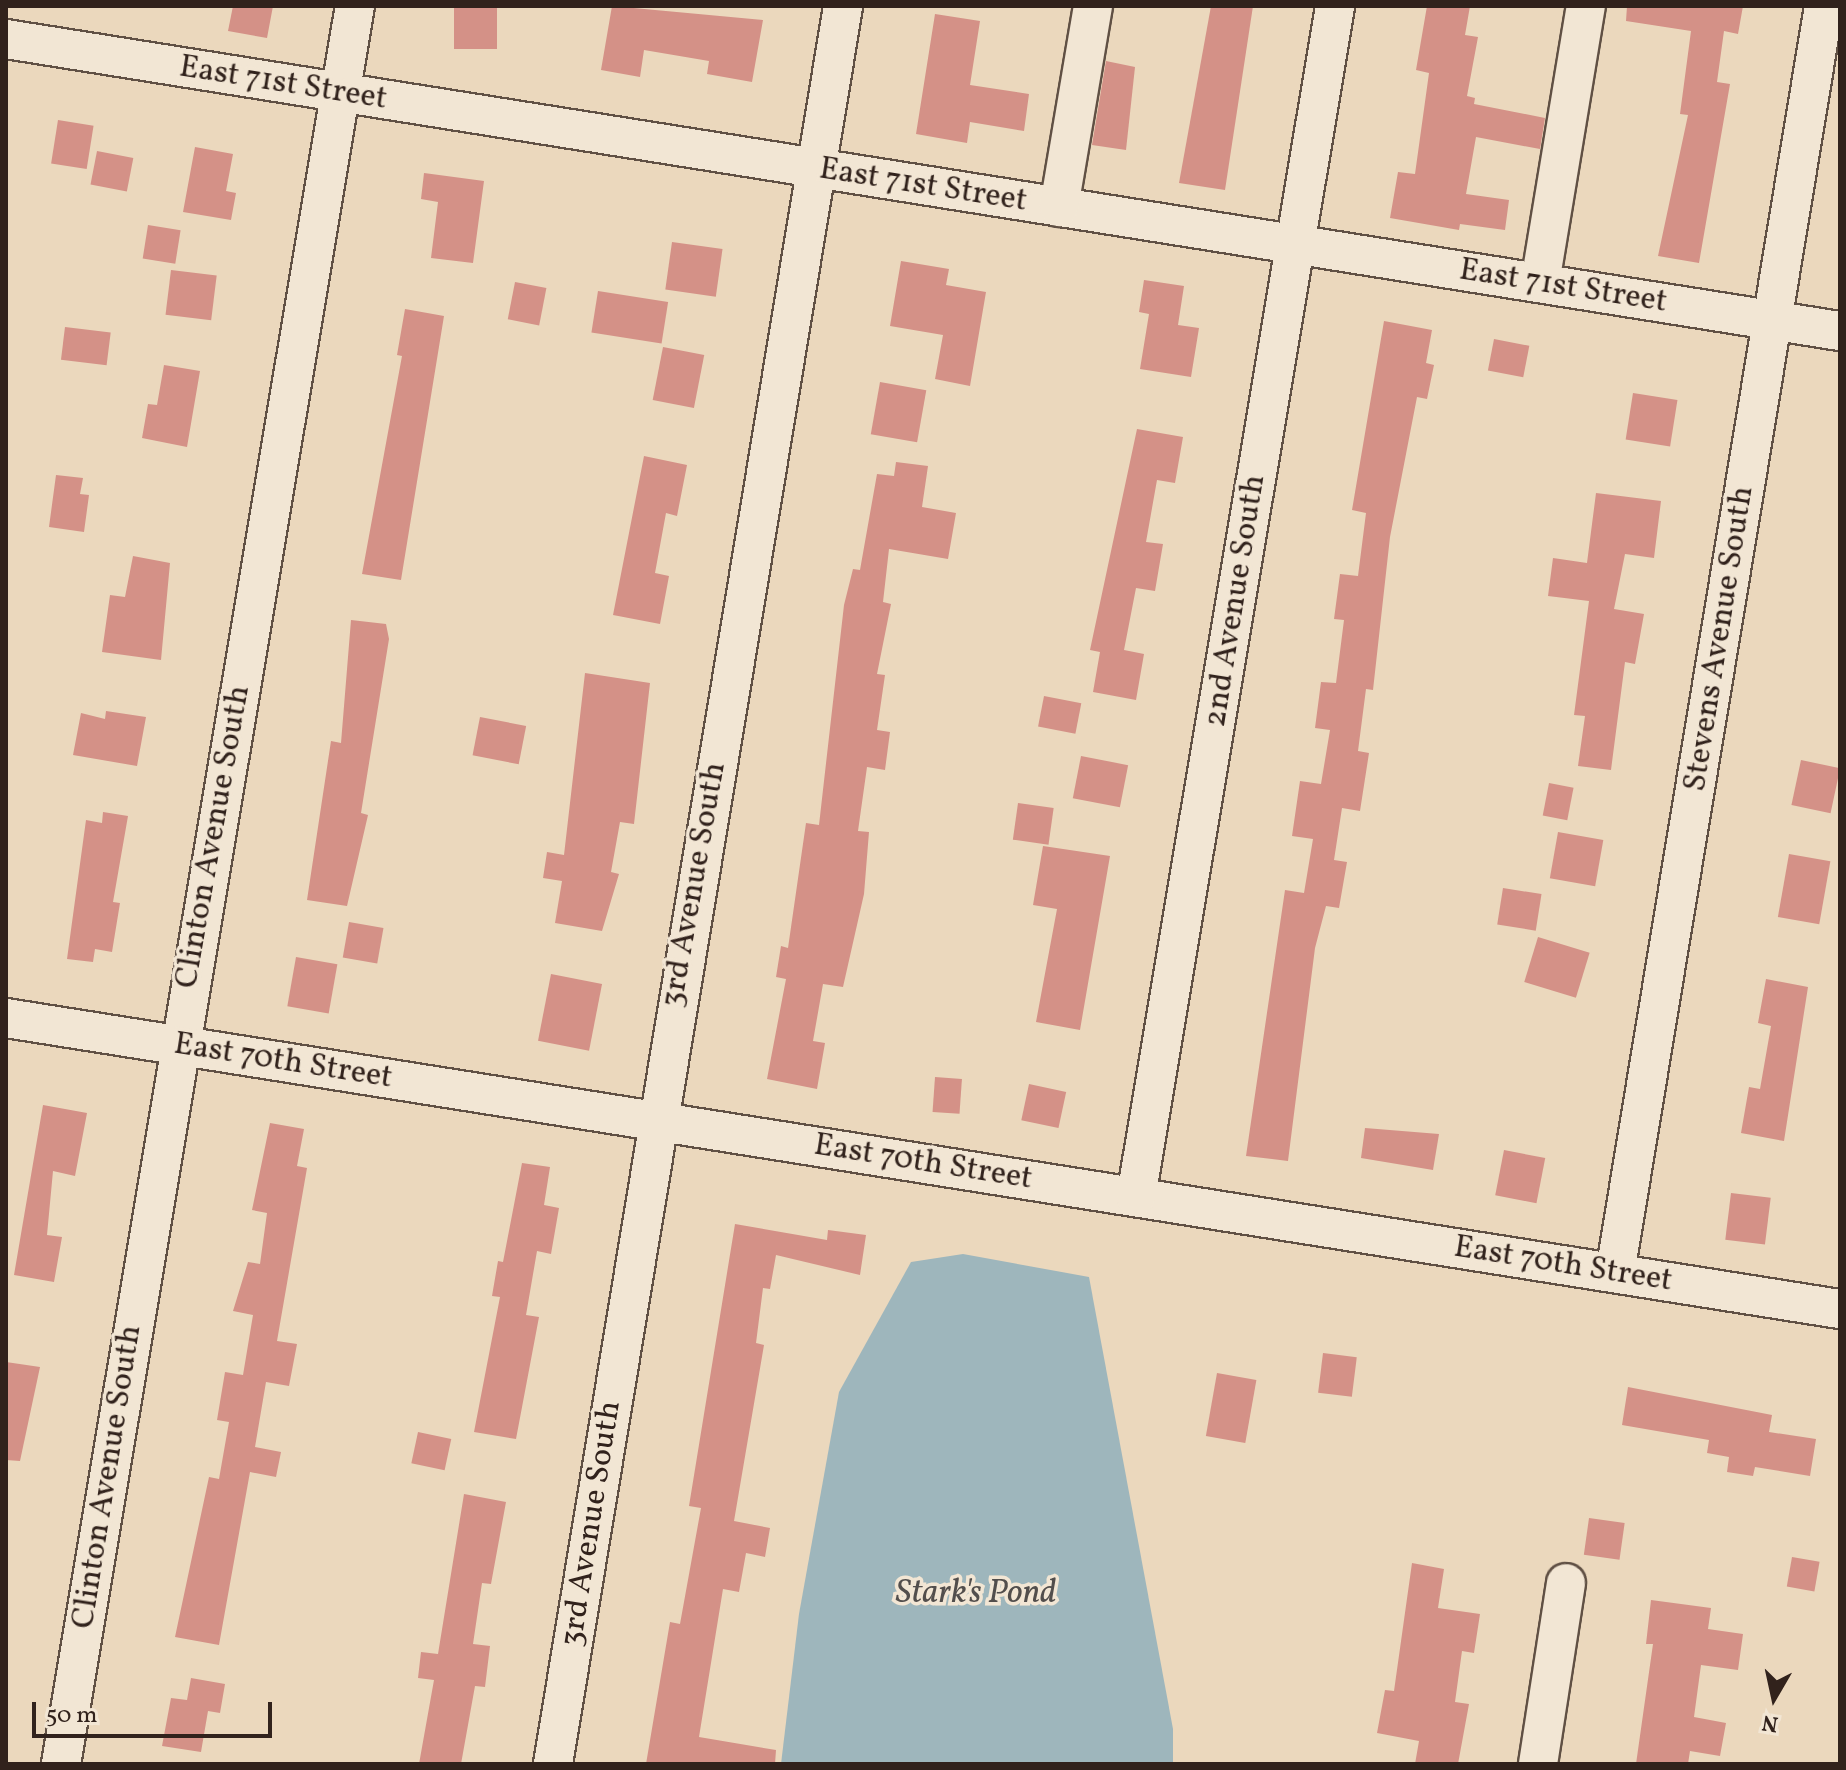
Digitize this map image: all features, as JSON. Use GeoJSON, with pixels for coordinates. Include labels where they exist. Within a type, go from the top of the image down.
{"type":"FeatureCollection","features":[{"type":"Feature","properties":{"kind":"street","name":"Clinton Avenue South"},"geometry":{"type":"LineString","coordinates":[[61,1764],[355,6]]}},
{"type":"Feature","properties":{"kind":"street","name":"3rd Avenue South"},"geometry":{"type":"LineString","coordinates":[[553,1764],[655,1121],[843,6]]}},
{"type":"Feature","properties":{"kind":"street"},"geometry":{"type":"LineString","coordinates":[[1059,207],[1093,6]]}},
{"type":"Feature","properties":{"kind":"street","name":"2nd Avenue South"},"geometry":{"type":"LineString","coordinates":[[1136,1197],[1335,6]]}},
{"type":"Feature","properties":{"kind":"street"},"geometry":{"type":"LineString","coordinates":[[1540,283],[1586,6]]}},
{"type":"Feature","properties":{"kind":"street","name":"Stevens Avenue South"},"geometry":{"type":"LineString","coordinates":[[1615,1273],[1824,6]]}},
{"type":"Feature","properties":{"kind":"street","name":"East 71st Street"},"geometry":{"type":"LineString","coordinates":[[6,39],[1840,331]]}},
{"type":"Feature","properties":{"kind":"street","name":"East 70th Street"},"geometry":{"type":"LineString","coordinates":[[6,1018],[1840,1309]]}},
{"type":"Feature","properties":{"kind":"street"},"geometry":{"type":"LineString","coordinates":[[1538,1764],[1566,1583]]}},
{"type":"Feature","properties":{"kind":"water","name":"Stark's Pond"},"geometry":{"type":"Polygon","coordinates":[[[963,1254],[1089,1277],[1173,1729],[1173,1764],[781,1764],[799,1614],[839,1392],[911,1262],[963,1254]]]}},
{"type":"Feature","properties":{"kind":"building"},"geometry":{"type":"Polygon","coordinates":[[[233,6],[273,6],[267,38],[228,31],[233,6]]]}},
{"type":"Feature","properties":{"kind":"building"},"geometry":{"type":"Polygon","coordinates":[[[454,6],[497,6],[497,49],[454,49],[454,6]]]}},
{"type":"Feature","properties":{"kind":"building"},"geometry":{"type":"Polygon","coordinates":[[[612,6],[763,20],[752,82],[707,74],[709,61],[644,50],[640,77],[601,70],[612,6]]]}},
{"type":"Feature","properties":{"kind":"building"},"geometry":{"type":"Polygon","coordinates":[[[1211,6],[1253,6],[1225,190],[1179,183],[1211,6]]]}},
{"type":"Feature","properties":{"kind":"building"},"geometry":{"type":"Polygon","coordinates":[[[1427,6],[1470,6],[1465,35],[1478,37],[1467,96],[1475,98],[1474,104],[1545,118],[1540,149],[1476,137],[1466,194],[1509,200],[1505,230],[1460,224],[1459,230],[1390,218],[1398,172],[1415,174],[1429,73],[1416,70],[1427,6]]]}},
{"type":"Feature","properties":{"kind":"building"},"geometry":{"type":"Polygon","coordinates":[[[1627,6],[1743,6],[1738,34],[1724,31],[1717,82],[1730,84],[1699,263],[1658,256],[1688,115],[1680,114],[1691,31],[1626,21],[1627,6]]]}},
{"type":"Feature","properties":{"kind":"building"},"geometry":{"type":"Polygon","coordinates":[[[935,14],[980,21],[970,85],[1029,94],[1024,131],[970,122],[967,143],[916,134],[935,14]]]}},
{"type":"Feature","properties":{"kind":"building"},"geometry":{"type":"Polygon","coordinates":[[[1106,61],[1135,67],[1126,150],[1092,145],[1106,61]]]}},
{"type":"Feature","properties":{"kind":"building"},"geometry":{"type":"Polygon","coordinates":[[[58,120],[94,126],[87,169],[51,163],[58,120]]]}},
{"type":"Feature","properties":{"kind":"building"},"geometry":{"type":"Polygon","coordinates":[[[195,147],[233,154],[226,191],[236,193],[231,220],[183,212],[195,147]]]}},
{"type":"Feature","properties":{"kind":"building"},"geometry":{"type":"Polygon","coordinates":[[[97,151],[133,158],[127,191],[91,184],[97,151]]]}},
{"type":"Feature","properties":{"kind":"building"},"geometry":{"type":"Polygon","coordinates":[[[424,173],[484,181],[473,263],[431,258],[438,202],[421,199],[424,173]]]}},
{"type":"Feature","properties":{"kind":"building"},"geometry":{"type":"Polygon","coordinates":[[[148,225],[181,230],[175,264],[143,259],[148,225]]]}},
{"type":"Feature","properties":{"kind":"building"},"geometry":{"type":"Polygon","coordinates":[[[672,242],[723,249],[716,297],[665,290],[672,242]]]}},
{"type":"Feature","properties":{"kind":"building"},"geometry":{"type":"Polygon","coordinates":[[[901,261],[949,269],[946,285],[986,292],[970,386],[935,379],[943,335],[890,326],[901,261]]]}},
{"type":"Feature","properties":{"kind":"building"},"geometry":{"type":"Polygon","coordinates":[[[171,270],[217,276],[211,320],[166,315],[171,270]]]}},
{"type":"Feature","properties":{"kind":"building"},"geometry":{"type":"Polygon","coordinates":[[[1144,280],[1184,286],[1178,325],[1199,328],[1191,377],[1140,369],[1149,314],[1139,312],[1144,280]]]}},
{"type":"Feature","properties":{"kind":"building"},"geometry":{"type":"Polygon","coordinates":[[[515,282],[546,288],[539,325],[508,319],[515,282]]]}},
{"type":"Feature","properties":{"kind":"building"},"geometry":{"type":"Polygon","coordinates":[[[598,291],[668,302],[662,344],[591,332],[598,291]]]}},
{"type":"Feature","properties":{"kind":"building"},"geometry":{"type":"Polygon","coordinates":[[[405,309],[444,316],[401,580],[362,574],[402,356],[397,355],[405,309]]]}},
{"type":"Feature","properties":{"kind":"building"},"geometry":{"type":"Polygon","coordinates":[[[1384,321],[1432,330],[1426,363],[1434,365],[1427,399],[1417,397],[1390,537],[1373,690],[1366,689],[1358,751],[1369,753],[1360,811],[1342,808],[1334,860],[1347,862],[1339,908],[1326,906],[1315,948],[1288,1161],[1246,1156],[1285,890],[1304,893],[1313,839],[1292,836],[1300,781],[1321,784],[1330,730],[1315,728],[1321,682],[1336,683],[1344,620],[1334,619],[1340,574],[1358,576],[1366,513],[1352,510],[1384,321]]]}},
{"type":"Feature","properties":{"kind":"building"},"geometry":{"type":"Polygon","coordinates":[[[65,327],[111,333],[107,365],[61,360],[65,327]]]}},
{"type":"Feature","properties":{"kind":"building"},"geometry":{"type":"Polygon","coordinates":[[[1494,339],[1529,346],[1523,377],[1488,370],[1494,339]]]}},
{"type":"Feature","properties":{"kind":"building"},"geometry":{"type":"Polygon","coordinates":[[[663,347],[704,355],[694,408],[653,400],[663,347]]]}},
{"type":"Feature","properties":{"kind":"building"},"geometry":{"type":"Polygon","coordinates":[[[164,365],[200,371],[187,447],[142,438],[148,404],[157,405],[164,365]]]}},
{"type":"Feature","properties":{"kind":"building"},"geometry":{"type":"Polygon","coordinates":[[[880,382],[926,390],[917,442],[871,434],[880,382]]]}},
{"type":"Feature","properties":{"kind":"building"},"geometry":{"type":"Polygon","coordinates":[[[1633,393],[1677,400],[1670,446],[1626,439],[1633,393]]]}},
{"type":"Feature","properties":{"kind":"building"},"geometry":{"type":"Polygon","coordinates":[[[1137,429],[1183,437],[1175,483],[1157,480],[1146,542],[1163,544],[1155,591],[1136,588],[1124,650],[1144,654],[1136,700],[1093,692],[1100,652],[1090,650],[1137,429]]]}},
{"type":"Feature","properties":{"kind":"building"},"geometry":{"type":"Polygon","coordinates":[[[644,456],[687,465],[677,516],[666,513],[655,573],[669,576],[660,624],[613,615],[644,456]]]}},
{"type":"Feature","properties":{"kind":"building"},"geometry":{"type":"Polygon","coordinates":[[[896,462],[928,466],[922,507],[956,513],[948,559],[889,549],[883,602],[891,604],[877,674],[885,675],[877,730],[890,732],[885,770],[867,767],[858,831],[869,832],[864,894],[843,987],[823,984],[813,1041],[825,1043],[817,1089],[767,1079],[786,979],[776,977],[781,946],[788,948],[806,823],[819,825],[844,605],[853,569],[860,570],[877,474],[894,476],[896,462]]]}},
{"type":"Feature","properties":{"kind":"building"},"geometry":{"type":"Polygon","coordinates":[[[56,475],[83,478],[80,494],[89,495],[84,532],[49,527],[56,475]]]}},
{"type":"Feature","properties":{"kind":"building"},"geometry":{"type":"Polygon","coordinates":[[[1596,493],[1661,501],[1654,558],[1625,554],[1614,609],[1644,614],[1635,664],[1625,662],[1611,770],[1578,766],[1585,716],[1574,715],[1589,601],[1548,596],[1553,558],[1587,563],[1596,493]]]}},
{"type":"Feature","properties":{"kind":"building"},"geometry":{"type":"Polygon","coordinates":[[[133,556],[170,563],[161,660],[102,652],[110,595],[125,597],[133,556]]]}},
{"type":"Feature","properties":{"kind":"building"},"geometry":{"type":"Polygon","coordinates":[[[351,620],[386,624],[389,639],[361,813],[368,815],[347,906],[307,900],[331,741],[341,743],[351,620]]]}},
{"type":"Feature","properties":{"kind":"building"},"geometry":{"type":"Polygon","coordinates":[[[585,673],[650,683],[634,824],[620,822],[611,872],[619,874],[602,931],[555,923],[562,881],[543,878],[547,852],[564,855],[585,673]]]}},
{"type":"Feature","properties":{"kind":"building"},"geometry":{"type":"Polygon","coordinates":[[[1044,696],[1081,703],[1075,734],[1038,726],[1044,696]]]}},
{"type":"Feature","properties":{"kind":"building"},"geometry":{"type":"Polygon","coordinates":[[[106,711],[146,717],[137,766],[73,755],[81,713],[105,719],[106,711]]]}},
{"type":"Feature","properties":{"kind":"building"},"geometry":{"type":"Polygon","coordinates":[[[480,717],[526,726],[519,764],[473,755],[480,717]]]}},
{"type":"Feature","properties":{"kind":"building"},"geometry":{"type":"Polygon","coordinates":[[[1081,756],[1128,765],[1120,807],[1073,798],[1081,756]]]}},
{"type":"Feature","properties":{"kind":"building"},"geometry":{"type":"Polygon","coordinates":[[[1801,760],[1840,768],[1831,813],[1791,805],[1801,760]]]}},
{"type":"Feature","properties":{"kind":"building"},"geometry":{"type":"Polygon","coordinates":[[[1549,783],[1574,788],[1567,820],[1543,815],[1549,783]]]}},
{"type":"Feature","properties":{"kind":"building"},"geometry":{"type":"Polygon","coordinates":[[[1018,803],[1054,808],[1049,845],[1013,840],[1018,803]]]}},
{"type":"Feature","properties":{"kind":"building"},"geometry":{"type":"Polygon","coordinates":[[[103,812],[128,816],[113,902],[120,903],[112,952],[95,949],[93,962],[67,959],[86,820],[102,823],[103,812]]]}},
{"type":"Feature","properties":{"kind":"building"},"geometry":{"type":"Polygon","coordinates":[[[1558,832],[1603,840],[1595,886],[1550,878],[1558,832]]]}},
{"type":"Feature","properties":{"kind":"building"},"geometry":{"type":"Polygon","coordinates":[[[1043,846],[1110,856],[1080,1030],[1036,1022],[1057,909],[1033,905],[1043,846]]]}},
{"type":"Feature","properties":{"kind":"building"},"geometry":{"type":"Polygon","coordinates":[[[1789,854],[1830,861],[1819,924],[1778,917],[1789,854]]]}},
{"type":"Feature","properties":{"kind":"building"},"geometry":{"type":"Polygon","coordinates":[[[1503,888],[1542,894],[1536,931],[1497,925],[1503,888]]]}},
{"type":"Feature","properties":{"kind":"building"},"geometry":{"type":"Polygon","coordinates":[[[349,922],[383,928],[377,964],[343,957],[349,922]]]}},
{"type":"Feature","properties":{"kind":"building"},"geometry":{"type":"Polygon","coordinates":[[[1538,937],[1590,953],[1576,998],[1524,982],[1538,937]]]}},
{"type":"Feature","properties":{"kind":"building"},"geometry":{"type":"Polygon","coordinates":[[[296,957],[337,964],[329,1014],[287,1006],[296,957]]]}},
{"type":"Feature","properties":{"kind":"building"},"geometry":{"type":"Polygon","coordinates":[[[551,974],[602,984],[589,1051],[538,1041],[551,974]]]}},
{"type":"Feature","properties":{"kind":"building"},"geometry":{"type":"Polygon","coordinates":[[[1766,979],[1808,987],[1784,1141],[1741,1133],[1749,1087],[1760,1089],[1771,1026],[1758,1023],[1766,979]]]}},
{"type":"Feature","properties":{"kind":"building"},"geometry":{"type":"Polygon","coordinates":[[[935,1077],[962,1079],[959,1114],[933,1112],[935,1077]]]}},
{"type":"Feature","properties":{"kind":"building"},"geometry":{"type":"Polygon","coordinates":[[[1029,1084],[1066,1092],[1058,1128],[1021,1120],[1029,1084]]]}},
{"type":"Feature","properties":{"kind":"building"},"geometry":{"type":"Polygon","coordinates":[[[43,1105],[87,1113],[75,1176],[53,1171],[47,1235],[62,1237],[54,1282],[14,1275],[43,1105]]]}},
{"type":"Feature","properties":{"kind":"building"},"geometry":{"type":"Polygon","coordinates":[[[270,1123],[304,1129],[297,1166],[307,1168],[277,1341],[297,1344],[289,1386],[266,1382],[255,1447],[281,1452],[276,1477],[250,1472],[219,1645],[175,1637],[209,1477],[219,1479],[229,1422],[217,1420],[225,1372],[243,1375],[253,1315],[233,1311],[248,1262],[260,1264],[267,1213],[252,1210],[270,1123]]]}},
{"type":"Feature","properties":{"kind":"building"},"geometry":{"type":"Polygon","coordinates":[[[1365,1128],[1439,1134],[1433,1170],[1361,1158],[1365,1128]]]}},
{"type":"Feature","properties":{"kind":"building"},"geometry":{"type":"Polygon","coordinates":[[[1504,1150],[1545,1158],[1536,1203],[1495,1195],[1504,1150]]]}},
{"type":"Feature","properties":{"kind":"building"},"geometry":{"type":"Polygon","coordinates":[[[522,1163],[550,1167],[544,1205],[559,1208],[551,1254],[537,1251],[526,1315],[539,1317],[516,1439],[474,1432],[500,1297],[492,1296],[498,1261],[503,1262],[522,1163]]]}},
{"type":"Feature","properties":{"kind":"building"},"geometry":{"type":"Polygon","coordinates":[[[1731,1193],[1771,1198],[1765,1245],[1725,1240],[1731,1193]]]}},
{"type":"Feature","properties":{"kind":"building"},"geometry":{"type":"Polygon","coordinates":[[[735,1224],[827,1240],[828,1230],[866,1235],[860,1275],[776,1255],[770,1289],[763,1288],[756,1343],[764,1345],[734,1521],[770,1528],[765,1557],[746,1553],[739,1592],[723,1589],[699,1737],[776,1750],[775,1764],[646,1764],[670,1622],[680,1624],[701,1508],[689,1506],[735,1224]]]}},
{"type":"Feature","properties":{"kind":"building"},"geometry":{"type":"Polygon","coordinates":[[[1323,1353],[1357,1357],[1352,1397],[1318,1393],[1323,1353]]]}},
{"type":"Feature","properties":{"kind":"building"},"geometry":{"type":"Polygon","coordinates":[[[6,1362],[40,1367],[20,1461],[6,1460],[6,1362]]]}},
{"type":"Feature","properties":{"kind":"building"},"geometry":{"type":"Polygon","coordinates":[[[1217,1373],[1256,1380],[1245,1443],[1206,1436],[1217,1373]]]}},
{"type":"Feature","properties":{"kind":"building"},"geometry":{"type":"Polygon","coordinates":[[[1628,1387],[1772,1415],[1769,1432],[1816,1439],[1810,1476],[1755,1467],[1753,1476],[1727,1472],[1729,1457],[1707,1453],[1709,1440],[1622,1425],[1628,1387]]]}},
{"type":"Feature","properties":{"kind":"building"},"geometry":{"type":"Polygon","coordinates":[[[418,1432],[451,1439],[445,1470],[411,1463],[418,1432]]]}},
{"type":"Feature","properties":{"kind":"building"},"geometry":{"type":"Polygon","coordinates":[[[464,1494],[506,1502],[491,1584],[482,1583],[473,1644],[490,1646],[485,1687],[475,1686],[461,1764],[419,1764],[434,1680],[418,1678],[421,1652],[438,1654],[464,1494]]]}},
{"type":"Feature","properties":{"kind":"building"},"geometry":{"type":"Polygon","coordinates":[[[1589,1518],[1625,1523],[1620,1560],[1584,1555],[1589,1518]]]}},
{"type":"Feature","properties":{"kind":"building"},"geometry":{"type":"Polygon","coordinates":[[[1792,1557],[1820,1562],[1814,1591],[1787,1587],[1792,1557]]]}},
{"type":"Feature","properties":{"kind":"building"},"geometry":{"type":"Polygon","coordinates":[[[1412,1563],[1444,1569],[1438,1608],[1480,1614],[1474,1653],[1462,1651],[1455,1702],[1469,1704],[1458,1764],[1415,1764],[1419,1741],[1377,1733],[1385,1690],[1394,1691],[1412,1563]]]}},
{"type":"Feature","properties":{"kind":"building"},"geometry":{"type":"Polygon","coordinates":[[[1651,1600],[1711,1608],[1708,1629],[1743,1634],[1738,1670],[1701,1665],[1694,1717],[1726,1723],[1720,1756],[1690,1751],[1688,1764],[1636,1764],[1653,1644],[1646,1644],[1651,1600]]]}},
{"type":"Feature","properties":{"kind":"building"},"geometry":{"type":"Polygon","coordinates":[[[191,1678],[225,1684],[220,1713],[208,1711],[201,1752],[162,1746],[171,1698],[187,1700],[191,1678]]]}}]}
